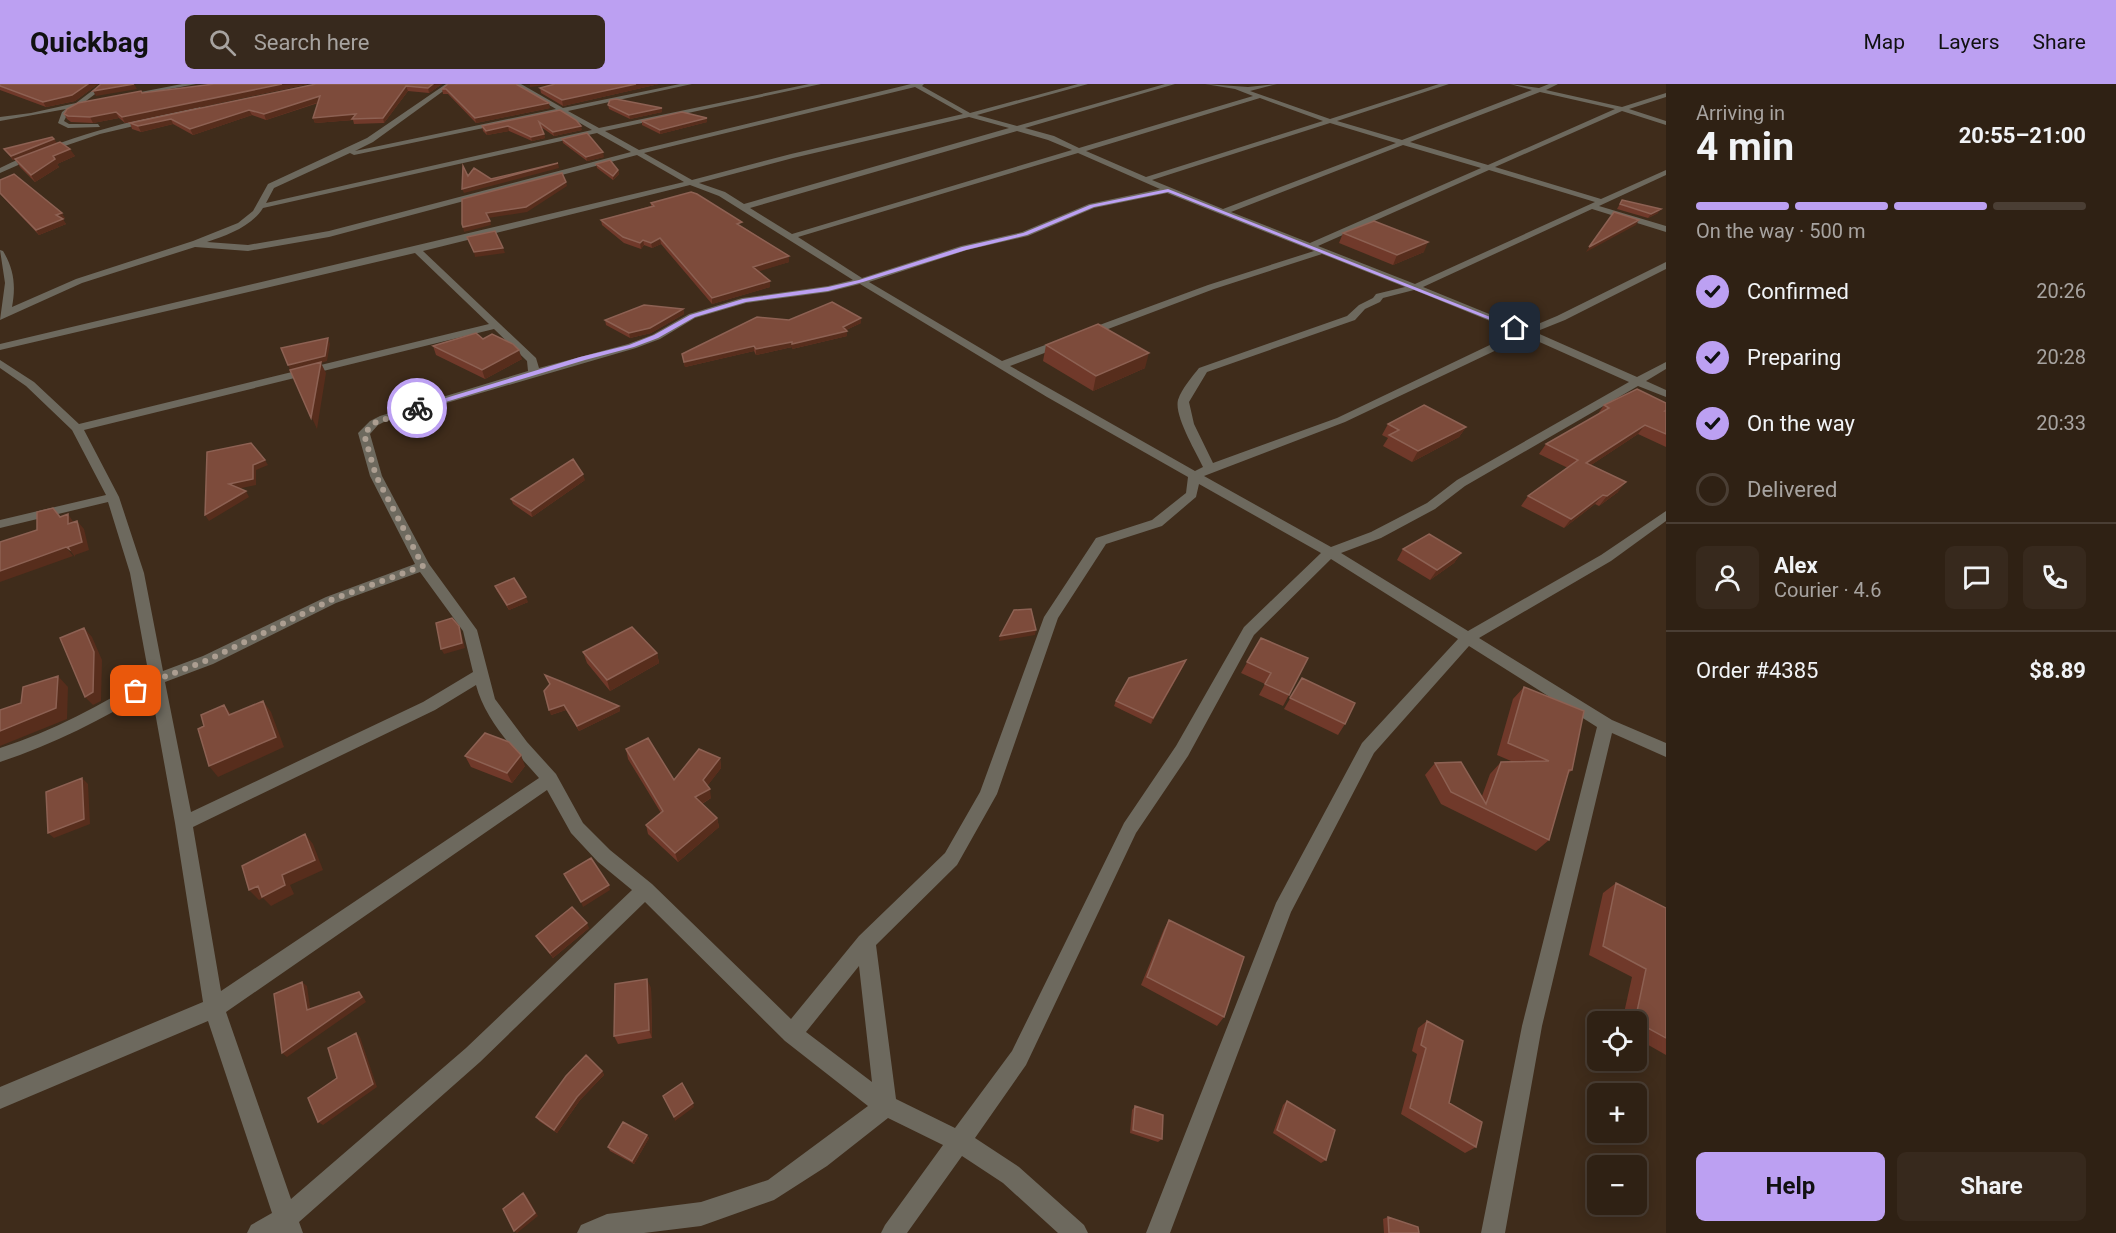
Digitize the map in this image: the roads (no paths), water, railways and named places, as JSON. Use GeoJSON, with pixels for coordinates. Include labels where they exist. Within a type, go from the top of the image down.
{"type":"FeatureCollection","features":[{"type":"Feature","properties":{"kind":"street"},"geometry":{"type":"LineString","coordinates":[[105,84],[64,112],[60,122],[68,126],[79,127],[143,121]]}},
{"type":"Feature","properties":{"kind":"street"},"geometry":{"type":"LineString","coordinates":[[111,98],[193,84]]}},
{"type":"Feature","properties":{"kind":"street"},"geometry":{"type":"LineString","coordinates":[[2,316],[89,277],[191,244],[235,227],[252,217],[262,206],[267,190],[271,186],[338,157],[369,140],[450,84]]}},
{"type":"Feature","properties":{"kind":"street"},"geometry":{"type":"LineString","coordinates":[[516,84],[537,90],[599,131],[691,183],[722,194],[861,281],[1004,364],[1051,395],[1128,436],[1194,476],[1330,552],[1606,724],[1666,750]]}},
{"type":"Feature","properties":{"kind":"street"},"geometry":{"type":"LineString","coordinates":[[338,157],[689,84]]}},
{"type":"Feature","properties":{"kind":"street"},"geometry":{"type":"LineString","coordinates":[[262,206],[459,160],[818,84]]}},
{"type":"Feature","properties":{"kind":"street"},"geometry":{"type":"LineString","coordinates":[[191,244],[248,248],[329,234],[636,153],[917,84],[969,115],[1051,138],[1168,190],[1528,333],[1666,394]]}},
{"type":"Feature","properties":{"kind":"street"},"geometry":{"type":"LineString","coordinates":[[0,348],[691,183],[1085,84]]}},
{"type":"Feature","properties":{"kind":"street"},"geometry":{"type":"LineString","coordinates":[[743,207],[1172,84]]}},
{"type":"Feature","properties":{"kind":"street"},"geometry":{"type":"LineString","coordinates":[[1208,84],[1237,88],[1268,87],[1274,84]]}},
{"type":"Feature","properties":{"kind":"street"},"geometry":{"type":"LineString","coordinates":[[1145,180],[1446,84]]}},
{"type":"Feature","properties":{"kind":"street"},"geometry":{"type":"LineString","coordinates":[[1513,84],[1622,109],[1666,123]]}},
{"type":"Feature","properties":{"kind":"street"},"geometry":{"type":"LineString","coordinates":[[1222,212],[1555,84]]}},
{"type":"Feature","properties":{"kind":"street"},"geometry":{"type":"LineString","coordinates":[[1237,88],[1330,121],[1601,201]]}},
{"type":"Feature","properties":{"kind":"street"},"geometry":{"type":"LineString","coordinates":[[1310,246],[1622,109],[1666,95]]}},
{"type":"Feature","properties":{"kind":"street"},"geometry":{"type":"LineString","coordinates":[[790,237],[1260,96]]}},
{"type":"Feature","properties":{"kind":"street"},"geometry":{"type":"LineString","coordinates":[[0,119],[100,100]]}},
{"type":"Feature","properties":{"kind":"street"},"geometry":{"type":"LineString","coordinates":[[0,171],[38,152],[70,141],[143,121],[212,107]]}},
{"type":"Feature","properties":{"kind":"street"},"geometry":{"type":"LineString","coordinates":[[1210,468],[1188,424],[1183,402],[1192,384],[1203,370],[1351,318],[1362,307],[1377,300],[1379,296],[1415,287],[1666,171]]}},
{"type":"Feature","properties":{"kind":"street"},"geometry":{"type":"LineString","coordinates":[[1076,1233],[1011,1175],[960,1142],[886,1106],[792,1034],[645,890],[604,856],[577,828],[550,778],[499,718],[488,701],[470,630],[423,566],[376,476],[364,434],[374,423],[384,418],[632,346],[656,337],[692,316],[745,300],[828,289],[861,281],[964,249],[1025,234],[1092,206],[1168,190]]}},
{"type":"Feature","properties":{"kind":"street"},"geometry":{"type":"LineString","coordinates":[[1590,206],[1666,230]]}},
{"type":"Feature","properties":{"kind":"street"},"geometry":{"type":"LineString","coordinates":[[416,249],[532,360],[534,373]]}},
{"type":"Feature","properties":{"kind":"street"},"geometry":{"type":"LineString","coordinates":[[1004,364],[1211,286],[1322,251]]}},
{"type":"Feature","properties":{"kind":"street"},"geometry":{"type":"LineString","coordinates":[[0,253],[9,269],[9,295],[2,316]]}},
{"type":"Feature","properties":{"kind":"street"},"geometry":{"type":"LineString","coordinates":[[1194,476],[1341,420],[1500,343],[1528,333],[1666,265]]}},
{"type":"Feature","properties":{"kind":"street"},"geometry":{"type":"LineString","coordinates":[[77,428],[497,325]]}},
{"type":"Feature","properties":{"kind":"street"},"geometry":{"type":"LineString","coordinates":[[0,363],[30,384],[77,428],[113,497],[137,573],[184,823],[214,1008],[288,1226]]}},
{"type":"Feature","properties":{"kind":"street"},"geometry":{"type":"LineString","coordinates":[[893,1233],[1019,1058],[1130,828],[1182,751],[1249,631],[1330,552],[1376,535],[1431,506],[1461,483],[1666,364]]}},
{"type":"Feature","properties":{"kind":"street"},"geometry":{"type":"LineString","coordinates":[[792,1034],[866,942],[951,859],[988,794],[1051,617],[1101,541],[1157,523],[1192,494],[1194,476]]}},
{"type":"Feature","properties":{"kind":"street"},"geometry":{"type":"LineString","coordinates":[[0,524],[113,497]]}},
{"type":"Feature","properties":{"kind":"street"},"geometry":{"type":"LineString","coordinates":[[1158,1233],[1283,909],[1368,748],[1469,637],[1606,558],[1666,515]]}},
{"type":"Feature","properties":{"kind":"street"},"geometry":{"type":"LineString","coordinates":[[0,755],[31,745],[98,714],[156,680],[208,660],[331,600],[423,566]]}},
{"type":"Feature","properties":{"kind":"street"},"geometry":{"type":"LineString","coordinates":[[184,823],[429,706],[482,674]]}},
{"type":"Feature","properties":{"kind":"street"},"geometry":{"type":"LineString","coordinates":[[1493,1233],[1532,1026],[1606,724]]}},
{"type":"Feature","properties":{"kind":"street"},"geometry":{"type":"LineString","coordinates":[[0,1098],[214,1008],[550,778]]}},
{"type":"Feature","properties":{"kind":"street"},"geometry":{"type":"LineString","coordinates":[[258,1233],[288,1226],[473,1055],[645,890]]}},
{"type":"Feature","properties":{"kind":"street"},"geometry":{"type":"LineString","coordinates":[[866,942],[886,1106]]}},
{"type":"Feature","properties":{"kind":"street"},"geometry":{"type":"LineString","coordinates":[[588,1233],[607,1226],[701,1214],[774,1189],[819,1158],[886,1106]]}}]}
